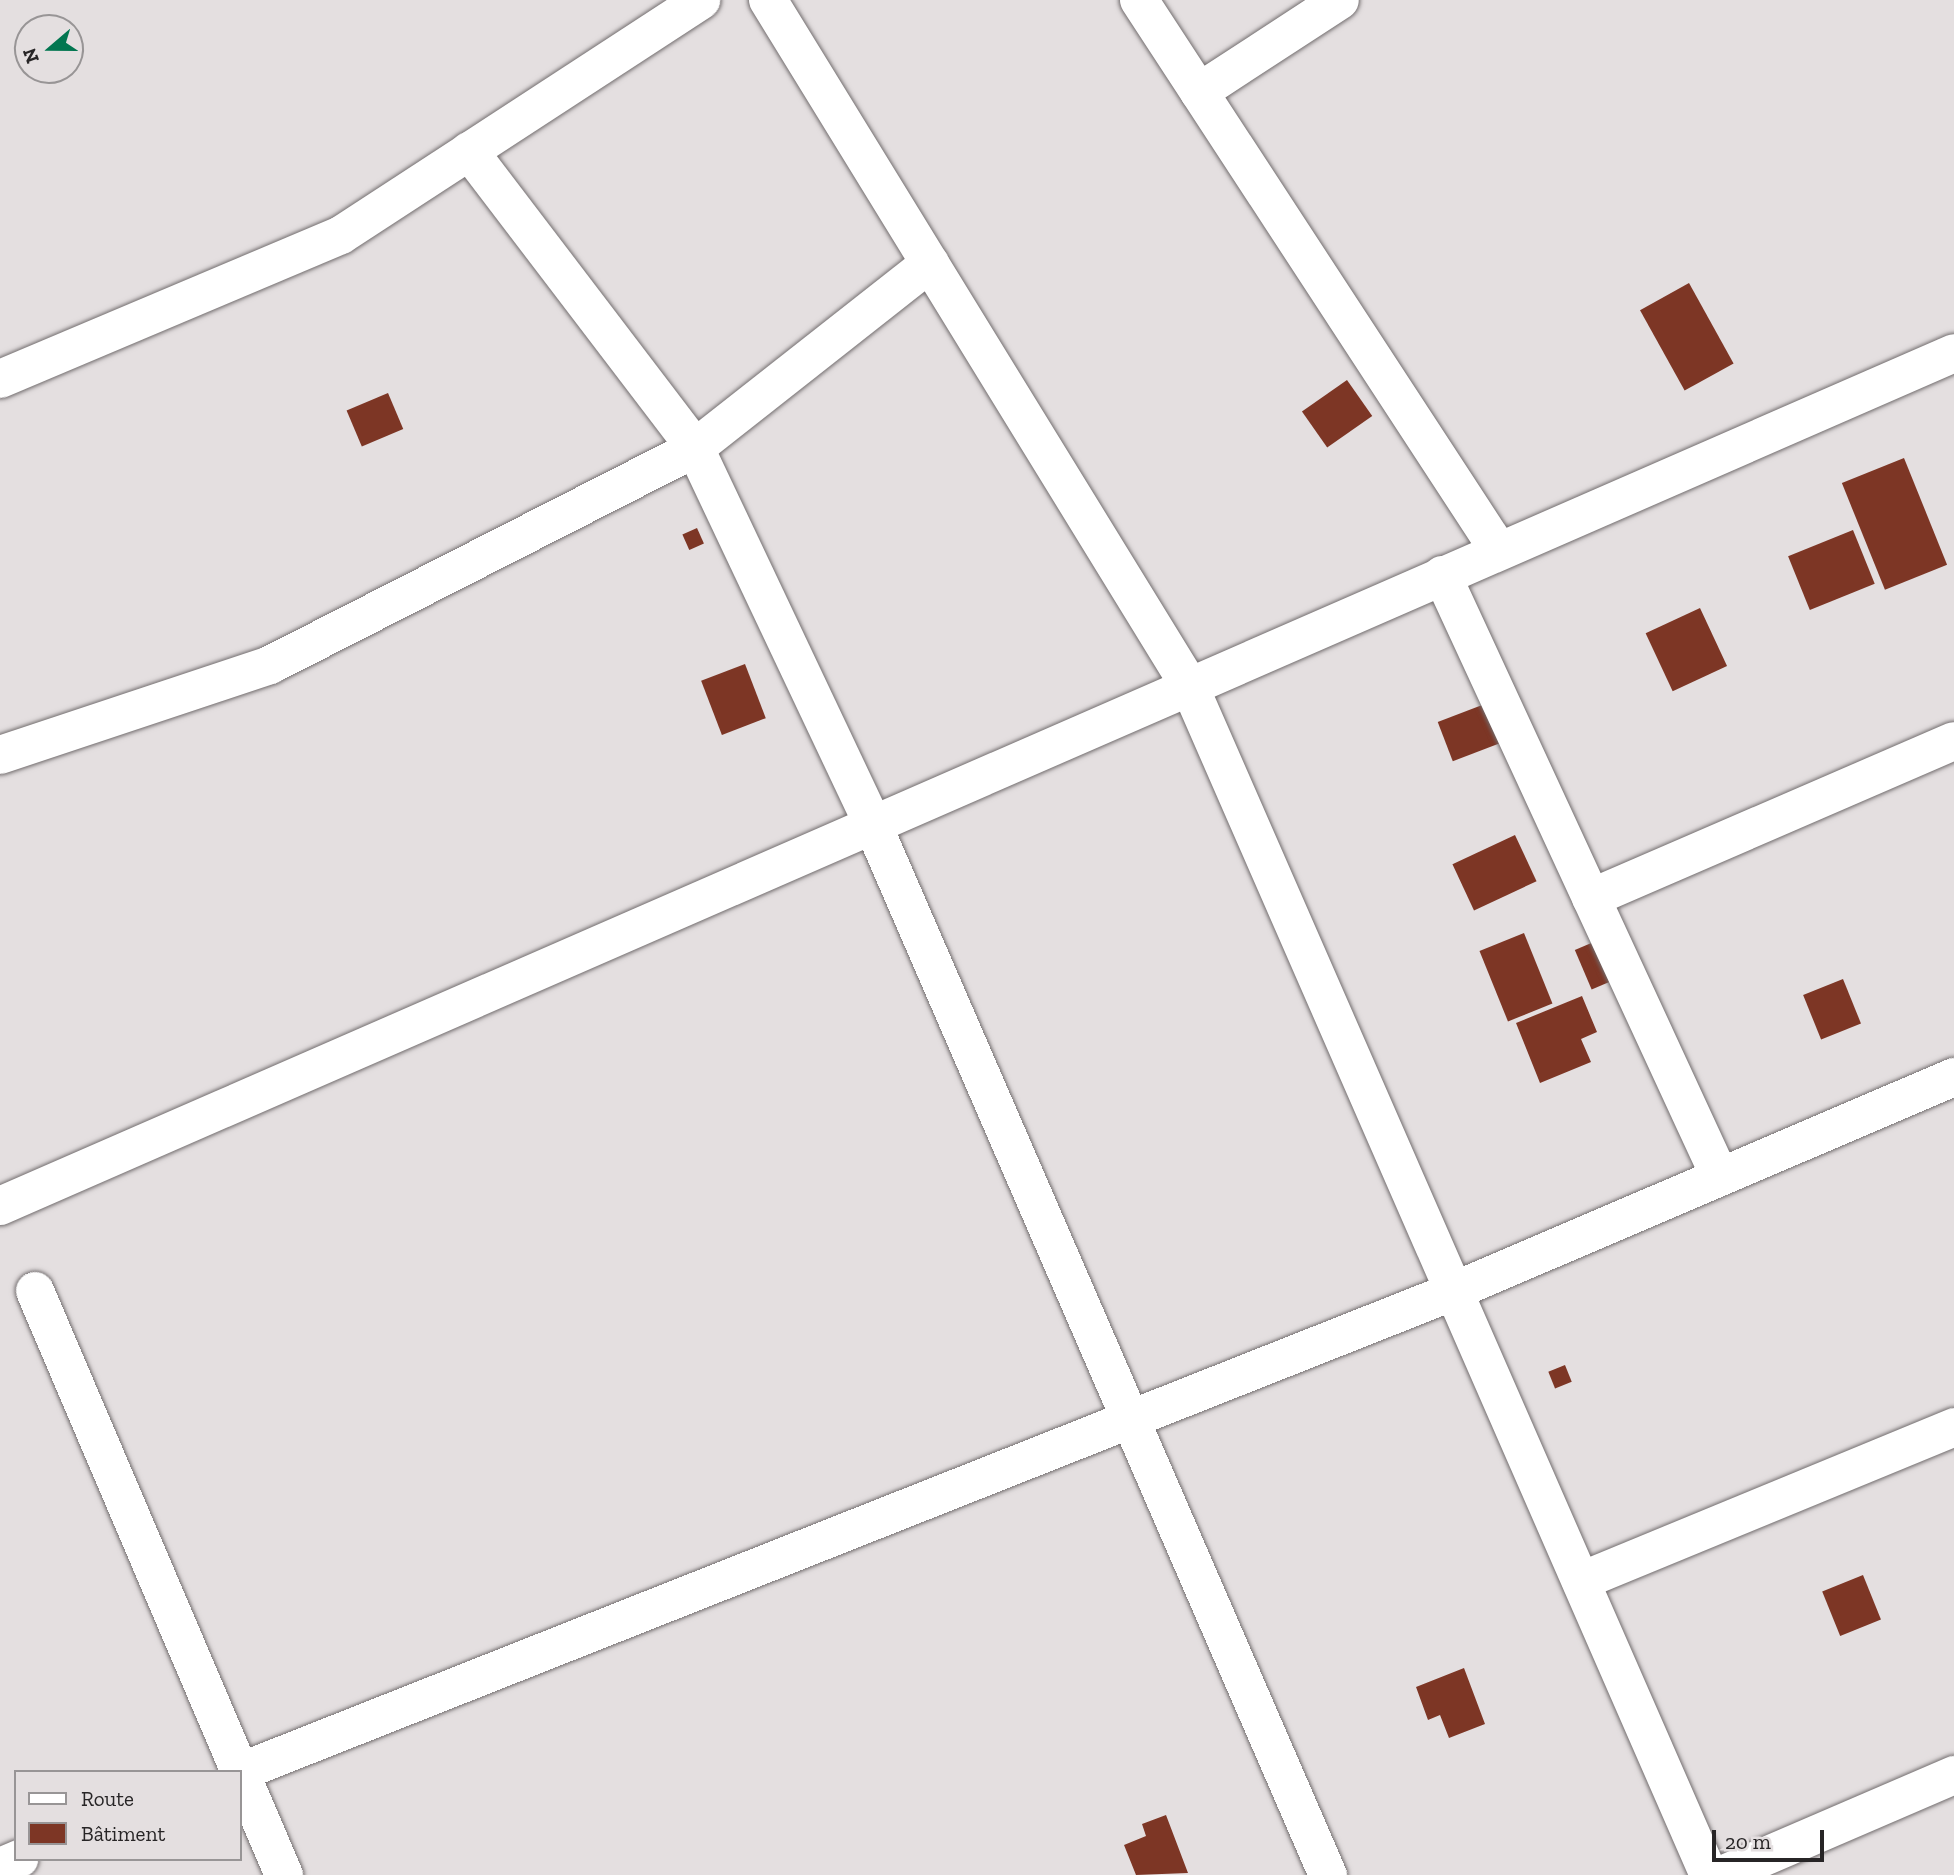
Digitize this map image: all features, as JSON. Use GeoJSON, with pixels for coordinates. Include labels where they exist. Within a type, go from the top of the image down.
{"type":"FeatureCollection","features":[{"type":"Feature","properties":{"kind":"street"},"geometry":{"type":"LineString","coordinates":[[0,379],[341,235],[701,0]]}},
{"type":"Feature","properties":{"kind":"street"},"geometry":{"type":"LineString","coordinates":[[768,0],[1189,685],[1709,1875]]}},
{"type":"Feature","properties":{"kind":"street"},"geometry":{"type":"LineString","coordinates":[[1139,0],[1499,551]]}},
{"type":"Feature","properties":{"kind":"street"},"geometry":{"type":"LineString","coordinates":[[1199,92],[1340,0]]}},
{"type":"Feature","properties":{"kind":"street"},"geometry":{"type":"LineString","coordinates":[[469,151],[695,448],[872,823],[1328,1875]]}},
{"type":"Feature","properties":{"kind":"street"},"geometry":{"type":"LineString","coordinates":[[2,750],[270,665],[695,448],[930,263]]}},
{"type":"Feature","properties":{"kind":"street"},"geometry":{"type":"LineString","coordinates":[[0,1206],[872,823],[1954,353]]}},
{"type":"Feature","properties":{"kind":"street"},"geometry":{"type":"LineString","coordinates":[[1441,575],[1720,1177]]}},
{"type":"Feature","properties":{"kind":"street"},"geometry":{"type":"LineString","coordinates":[[1591,898],[1954,741]]}},
{"type":"Feature","properties":{"kind":"street"},"geometry":{"type":"LineString","coordinates":[[242,1771],[1454,1291],[1954,1076]]}},
{"type":"Feature","properties":{"kind":"street"},"geometry":{"type":"LineString","coordinates":[[35,1291],[239,1770]]}},
{"type":"Feature","properties":{"kind":"street"},"geometry":{"type":"LineString","coordinates":[[1581,1581],[1954,1427]]}},
{"type":"Feature","properties":{"kind":"street"},"geometry":{"type":"LineString","coordinates":[[1721,1875],[1954,1774]]}},
{"type":"Feature","properties":{"kind":"street"},"geometry":{"type":"LineString","coordinates":[[242,1777],[284,1875]]}},
{"type":"Feature","properties":{"kind":"building"},"geometry":{"type":"Polygon","coordinates":[[[1689,283],[1734,363],[1685,391],[1640,310],[1689,283]]]}},
{"type":"Feature","properties":{"kind":"building"},"geometry":{"type":"Polygon","coordinates":[[[1347,380],[1372,416],[1327,448],[1302,412],[1347,380]]]}},
{"type":"Feature","properties":{"kind":"building"},"geometry":{"type":"Polygon","coordinates":[[[388,393],[403,429],[362,446],[347,411],[388,393]]]}},
{"type":"Feature","properties":{"kind":"building"},"geometry":{"type":"Polygon","coordinates":[[[1904,458],[1947,565],[1885,590],[1842,483],[1904,458]]]}},
{"type":"Feature","properties":{"kind":"building"},"geometry":{"type":"Polygon","coordinates":[[[697,528],[704,544],[689,550],[682,535],[697,528]]]}},
{"type":"Feature","properties":{"kind":"building"},"geometry":{"type":"Polygon","coordinates":[[[1853,530],[1875,584],[1810,610],[1788,556],[1853,530]]]}},
{"type":"Feature","properties":{"kind":"building"},"geometry":{"type":"Polygon","coordinates":[[[1700,608],[1727,666],[1673,691],[1646,633],[1700,608]]]}},
{"type":"Feature","properties":{"kind":"building"},"geometry":{"type":"Polygon","coordinates":[[[745,664],[766,718],[722,735],[701,681],[745,664]]]}},
{"type":"Feature","properties":{"kind":"building"},"geometry":{"type":"Polygon","coordinates":[[[1490,702],[1505,741],[1453,761],[1438,722],[1490,702]]]}},
{"type":"Feature","properties":{"kind":"building"},"geometry":{"type":"Polygon","coordinates":[[[1515,835],[1537,881],[1474,910],[1452,864],[1515,835]]]}},
{"type":"Feature","properties":{"kind":"building"},"geometry":{"type":"Polygon","coordinates":[[[1524,933],[1552,1003],[1508,1021],[1479,951],[1524,933]]]}},
{"type":"Feature","properties":{"kind":"building"},"geometry":{"type":"Polygon","coordinates":[[[1596,941],[1613,981],[1592,990],[1575,950],[1596,941]]]}},
{"type":"Feature","properties":{"kind":"building"},"geometry":{"type":"Polygon","coordinates":[[[1843,979],[1861,1024],[1821,1040],[1803,995],[1843,979]]]}},
{"type":"Feature","properties":{"kind":"building"},"geometry":{"type":"Polygon","coordinates":[[[1582,996],[1597,1032],[1581,1039],[1591,1062],[1540,1083],[1516,1023],[1582,996]]]}},
{"type":"Feature","properties":{"kind":"building"},"geometry":{"type":"Polygon","coordinates":[[[1565,1365],[1572,1382],[1555,1388],[1548,1372],[1565,1365]]]}},
{"type":"Feature","properties":{"kind":"building"},"geometry":{"type":"Polygon","coordinates":[[[1863,1575],[1881,1620],[1840,1636],[1822,1591],[1863,1575]]]}},
{"type":"Feature","properties":{"kind":"building"},"geometry":{"type":"Polygon","coordinates":[[[1464,1668],[1485,1724],[1449,1738],[1440,1715],[1428,1720],[1416,1687],[1464,1668]]]}},
{"type":"Feature","properties":{"kind":"building"},"geometry":{"type":"Polygon","coordinates":[[[1166,1815],[1188,1873],[1136,1875],[1124,1845],[1146,1836],[1142,1824],[1166,1815]]]}}]}
